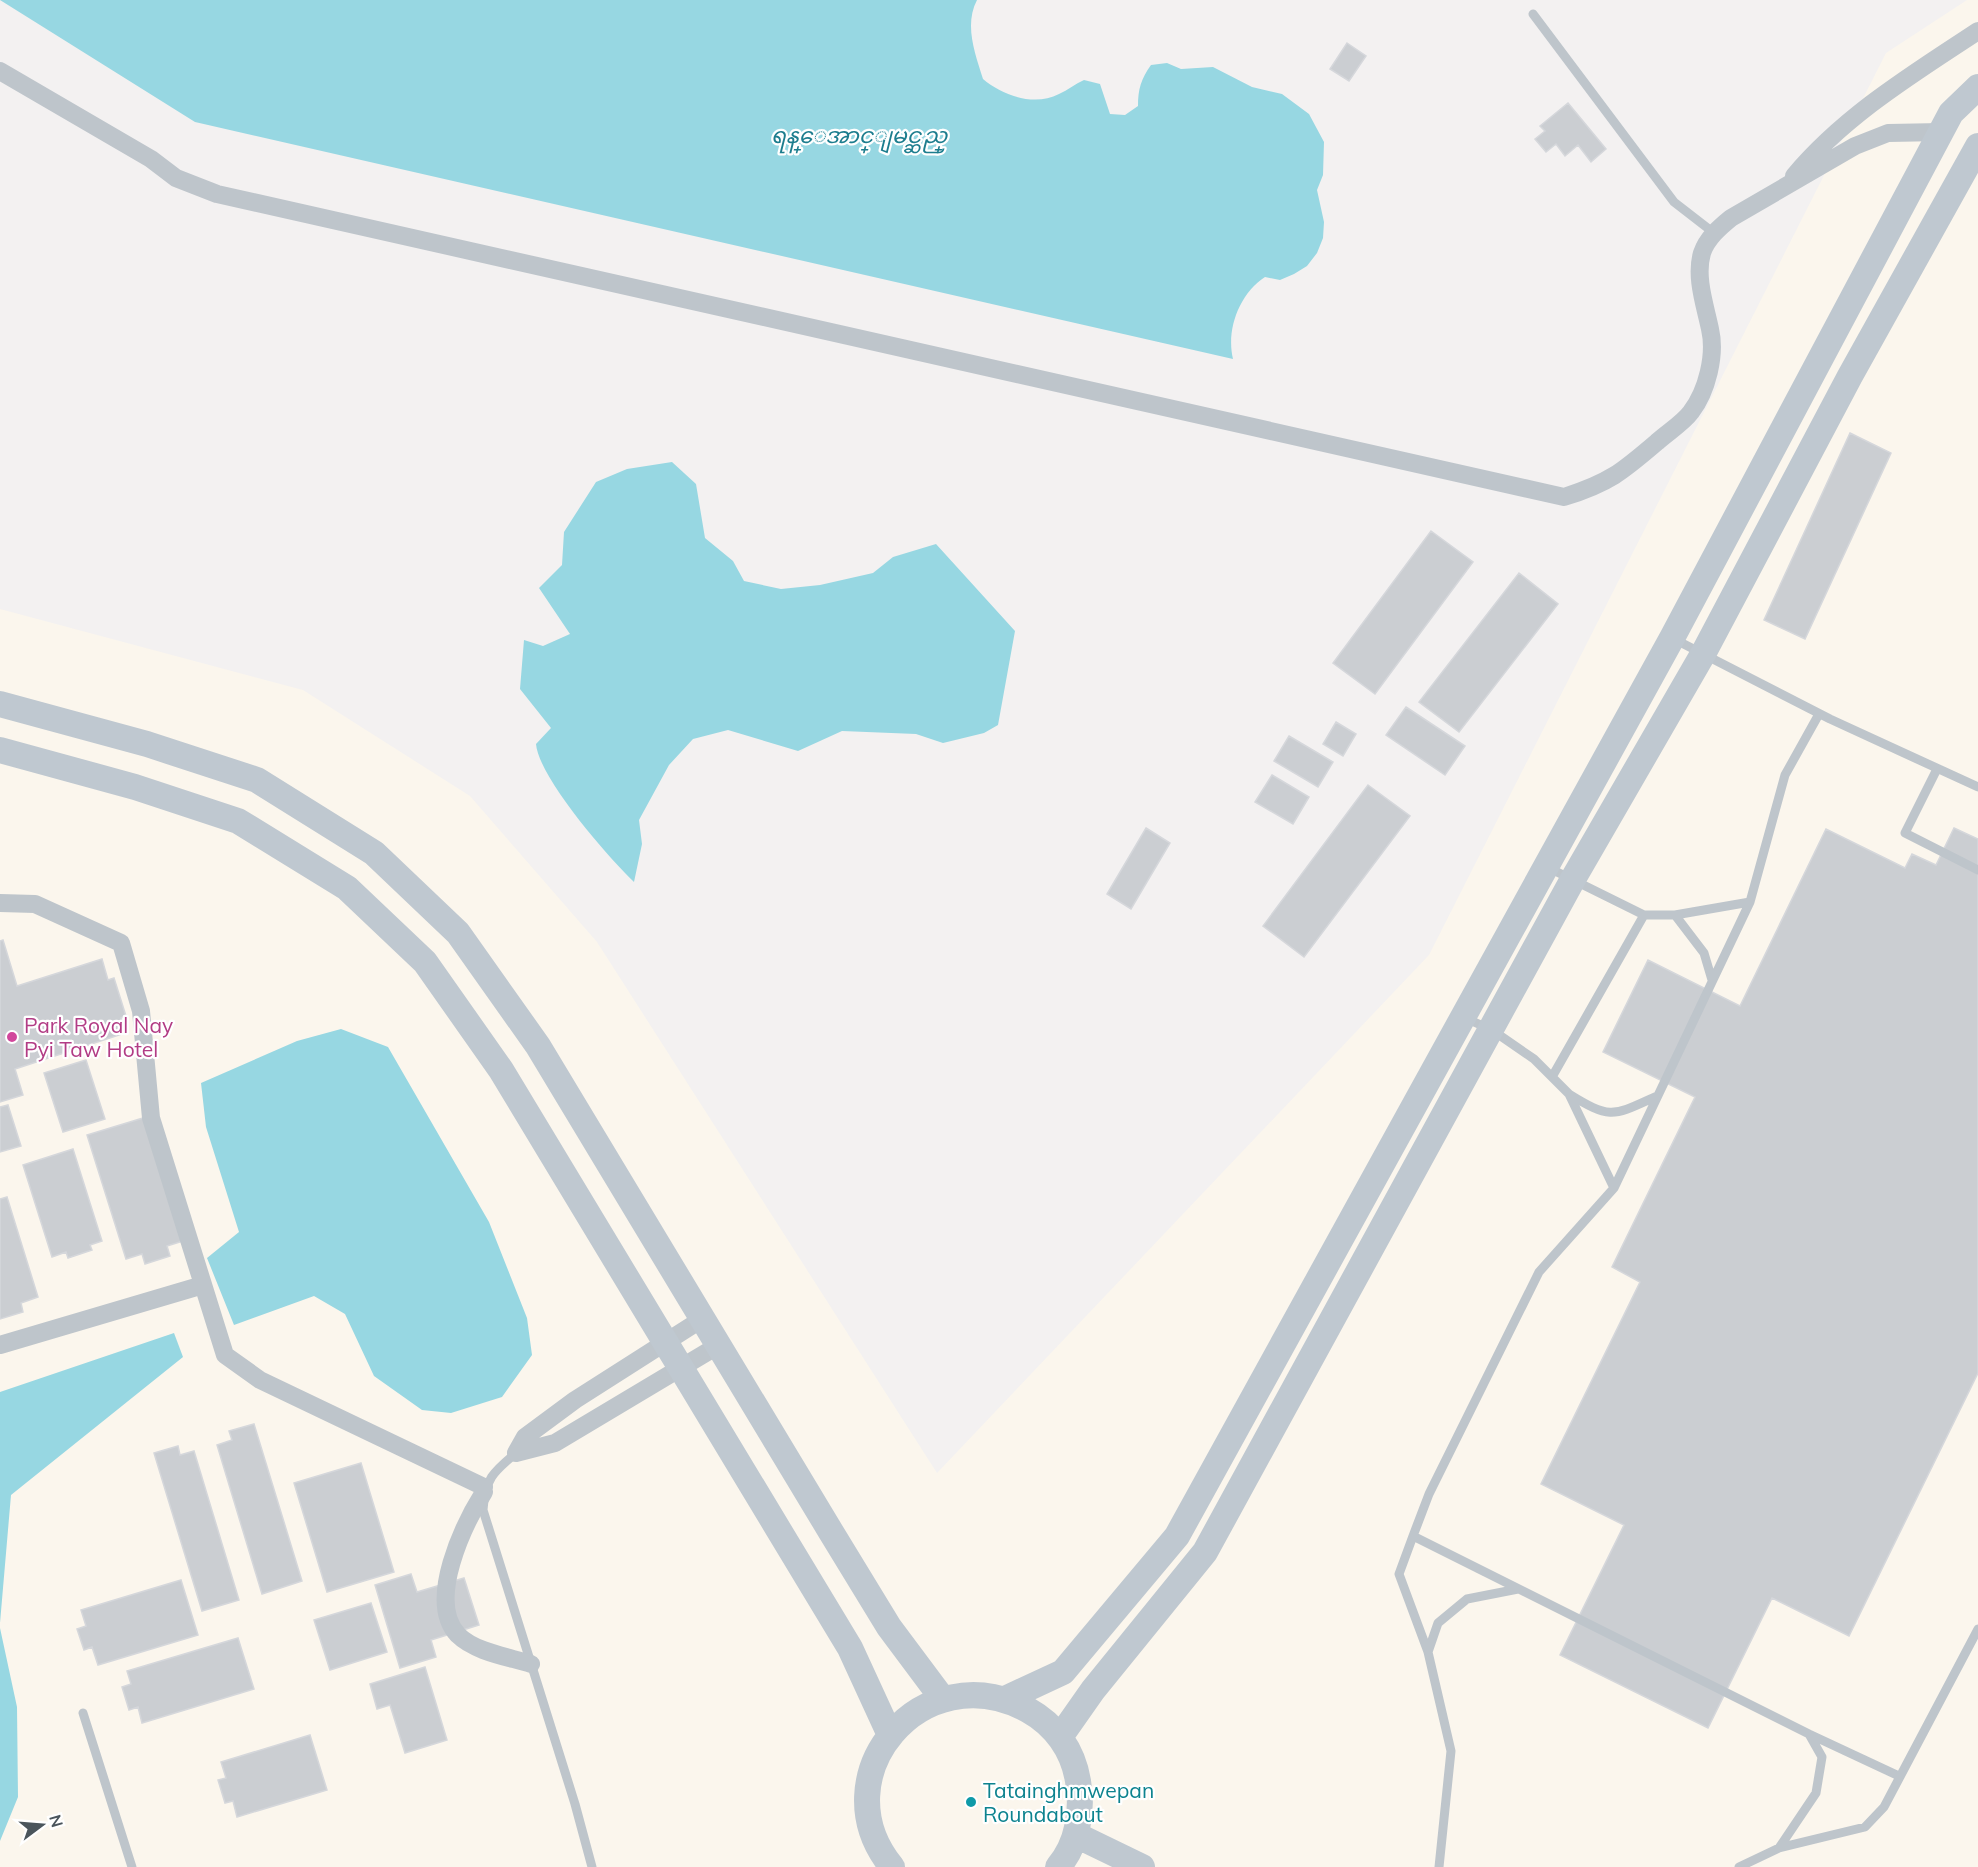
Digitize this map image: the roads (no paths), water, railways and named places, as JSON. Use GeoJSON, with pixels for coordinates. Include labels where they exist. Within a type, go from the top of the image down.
{"type":"FeatureCollection","features":[{"type":"Feature","properties":{"kind":"street"},"geometry":{"type":"LineString","coordinates":[[1785,187],[1820,146],[1843,126],[1901,81],[1978,31]]}},
{"type":"Feature","properties":{"kind":"street"},"geometry":{"type":"LineString","coordinates":[[0,71],[151,159],[176,178],[217,194],[1564,497],[1598,487],[1620,473],[1691,412],[1703,392],[1711,364],[1711,332],[1701,296],[1702,253],[1714,232],[1731,218],[1855,146],[1888,133],[1942,132]]}},
{"type":"Feature","properties":{"kind":"street"},"geometry":{"type":"LineString","coordinates":[[1006,1698],[1064,1672],[1177,1536],[1672,638],[1952,113],[1978,87]]}},
{"type":"Feature","properties":{"kind":"street"},"geometry":{"type":"LineString","coordinates":[[1060,1737],[1093,1690],[1205,1552],[1573,879],[1703,654],[1851,376],[1978,146]]}},
{"type":"Feature","properties":{"kind":"street"},"geometry":{"type":"LineString","coordinates":[[0,704],[147,744],[257,780],[374,853],[458,933],[538,1046],[889,1627],[942,1698]]}},
{"type":"Feature","properties":{"kind":"street"},"geometry":{"type":"LineString","coordinates":[[0,750],[135,787],[238,821],[347,888],[425,962],[501,1070],[850,1648],[890,1735]]}},
{"type":"Feature","properties":{"kind":"street"},"geometry":{"type":"LineString","coordinates":[[0,903],[35,903],[121,943],[141,1011],[152,1118],[225,1355],[260,1380],[484,1490],[469,1516],[453,1557],[447,1596],[451,1625],[460,1637],[488,1651],[531,1664]]}},
{"type":"Feature","properties":{"kind":"street"},"geometry":{"type":"LineString","coordinates":[[0,1344],[203,1285]]}},
{"type":"Feature","properties":{"kind":"street"},"geometry":{"type":"LineString","coordinates":[[516,1453],[525,1437],[543,1423],[702,1319]]}},
{"type":"Feature","properties":{"kind":"street"},"geometry":{"type":"LineString","coordinates":[[516,1453],[555,1443],[718,1345]]}},
{"type":"Feature","properties":{"kind":"street"},"geometry":{"type":"LineString","coordinates":[[892,1867],[883,1856],[871,1827],[868,1794],[874,1763],[890,1735],[913,1713],[942,1698],[974,1693],[1006,1698],[1043,1718],[1060,1737],[1076,1767],[1082,1801],[1076,1835],[1061,1866]]}},
{"type":"Feature","properties":{"kind":"street"},"geometry":{"type":"LineString","coordinates":[[1076,1835],[1142,1867]]}},
{"type":"Feature","properties":{"kind":"lane"},"geometry":{"type":"LineString","coordinates":[[1533,14],[1674,202],[1714,232]]}},
{"type":"Feature","properties":{"kind":"lane"},"geometry":{"type":"LineString","coordinates":[[1672,638],[1819,714],[1978,787]]}},
{"type":"Feature","properties":{"kind":"lane"},"geometry":{"type":"LineString","coordinates":[[1439,1867],[1451,1751],[1428,1652],[1400,1574],[1429,1494],[1539,1272],[1614,1188],[1750,902],[1785,775],[1819,714]]}},
{"type":"Feature","properties":{"kind":"lane"},"geometry":{"type":"LineString","coordinates":[[1937,769],[1905,833],[1978,870]]}},
{"type":"Feature","properties":{"kind":"lane"},"geometry":{"type":"LineString","coordinates":[[1545,866],[1644,915],[1675,915],[1750,902]]}},
{"type":"Feature","properties":{"kind":"lane"},"geometry":{"type":"LineString","coordinates":[[1552,1077],[1644,915]]}},
{"type":"Feature","properties":{"kind":"lane"},"geometry":{"type":"LineString","coordinates":[[1675,915],[1704,953],[1712,980]]}},
{"type":"Feature","properties":{"kind":"lane"},"geometry":{"type":"LineString","coordinates":[[1462,1017],[1492,1030],[1534,1059],[1569,1094],[1600,1113],[1624,1111],[1657,1096]]}},
{"type":"Feature","properties":{"kind":"lane"},"geometry":{"type":"LineString","coordinates":[[1569,1094],[1614,1188]]}},
{"type":"Feature","properties":{"kind":"lane"},"geometry":{"type":"LineString","coordinates":[[516,1453],[496,1469],[484,1490],[483,1510],[575,1804],[592,1867]]}},
{"type":"Feature","properties":{"kind":"lane"},"geometry":{"type":"LineString","coordinates":[[1413,1536],[1809,1734],[1899,1776]]}},
{"type":"Feature","properties":{"kind":"lane"},"geometry":{"type":"LineString","coordinates":[[1428,1652],[1438,1623],[1467,1599],[1518,1589]]}},
{"type":"Feature","properties":{"kind":"lane"},"geometry":{"type":"LineString","coordinates":[[1739,1867],[1779,1848],[1866,1827],[1884,1807],[1978,1629]]}},
{"type":"Feature","properties":{"kind":"lane"},"geometry":{"type":"LineString","coordinates":[[83,1713],[132,1867]]}},
{"type":"Feature","properties":{"kind":"lane"},"geometry":{"type":"LineString","coordinates":[[1779,1848],[1816,1793],[1822,1757],[1809,1734]]}},
{"type":"Feature","properties":{"kind":"water","name":"ရန္ေအာင္ျမင္ဆည္"},"geometry":{"type":"Polygon","coordinates":[[[0,0],[977,0],[971,19],[971,29],[983,79],[1009,94],[1029,99],[1049,98],[1084,80],[1100,84],[1110,114],[1125,115],[1138,106],[1141,84],[1151,65],[1167,63],[1181,69],[1213,67],[1252,87],[1282,94],[1309,114],[1324,142],[1323,175],[1317,190],[1324,222],[1323,238],[1317,253],[1307,266],[1280,280],[1265,277],[1248,293],[1233,325],[1231,348],[1233,359],[195,122],[0,0]]]}},
{"type":"Feature","properties":{"kind":"water"},"geometry":{"type":"Polygon","coordinates":[[[672,462],[696,484],[705,538],[733,561],[744,581],[781,589],[820,585],[873,573],[893,557],[936,544],[1015,631],[998,725],[984,733],[943,743],[916,734],[842,731],[798,751],[728,730],[693,739],[669,765],[639,820],[642,844],[634,882],[576,816],[561,796],[540,759],[536,744],[551,728],[520,689],[524,640],[543,646],[570,634],[539,588],[562,565],[564,532],[596,482],[627,469],[672,462]]]}},
{"type":"Feature","properties":{"kind":"water"},"geometry":{"type":"Polygon","coordinates":[[[341,1029],[388,1047],[489,1222],[527,1318],[532,1355],[502,1397],[451,1413],[422,1410],[374,1376],[345,1314],[314,1296],[234,1325],[207,1258],[239,1232],[206,1127],[201,1083],[297,1041],[341,1029]]]}},
{"type":"Feature","properties":{"kind":"water"},"geometry":{"type":"Polygon","coordinates":[[[174,1333],[183,1357],[11,1495],[0,1623],[0,1392],[174,1333]]]}},
{"type":"Feature","properties":{"kind":"water"},"geometry":{"type":"Polygon","coordinates":[[[0,1628],[17,1707],[18,1797],[0,1841],[0,1628]]]}},
{"type":"Feature","properties":{"kind":"place","name":"Park Royal Nay Pyi Taw Hotel"},"geometry":{"type":"Point","coordinates":[12,1037]}},
{"type":"Feature","properties":{"kind":"place","name":"Tatainghmwepan Roundabout"},"geometry":{"type":"Point","coordinates":[971,1802]}}]}
